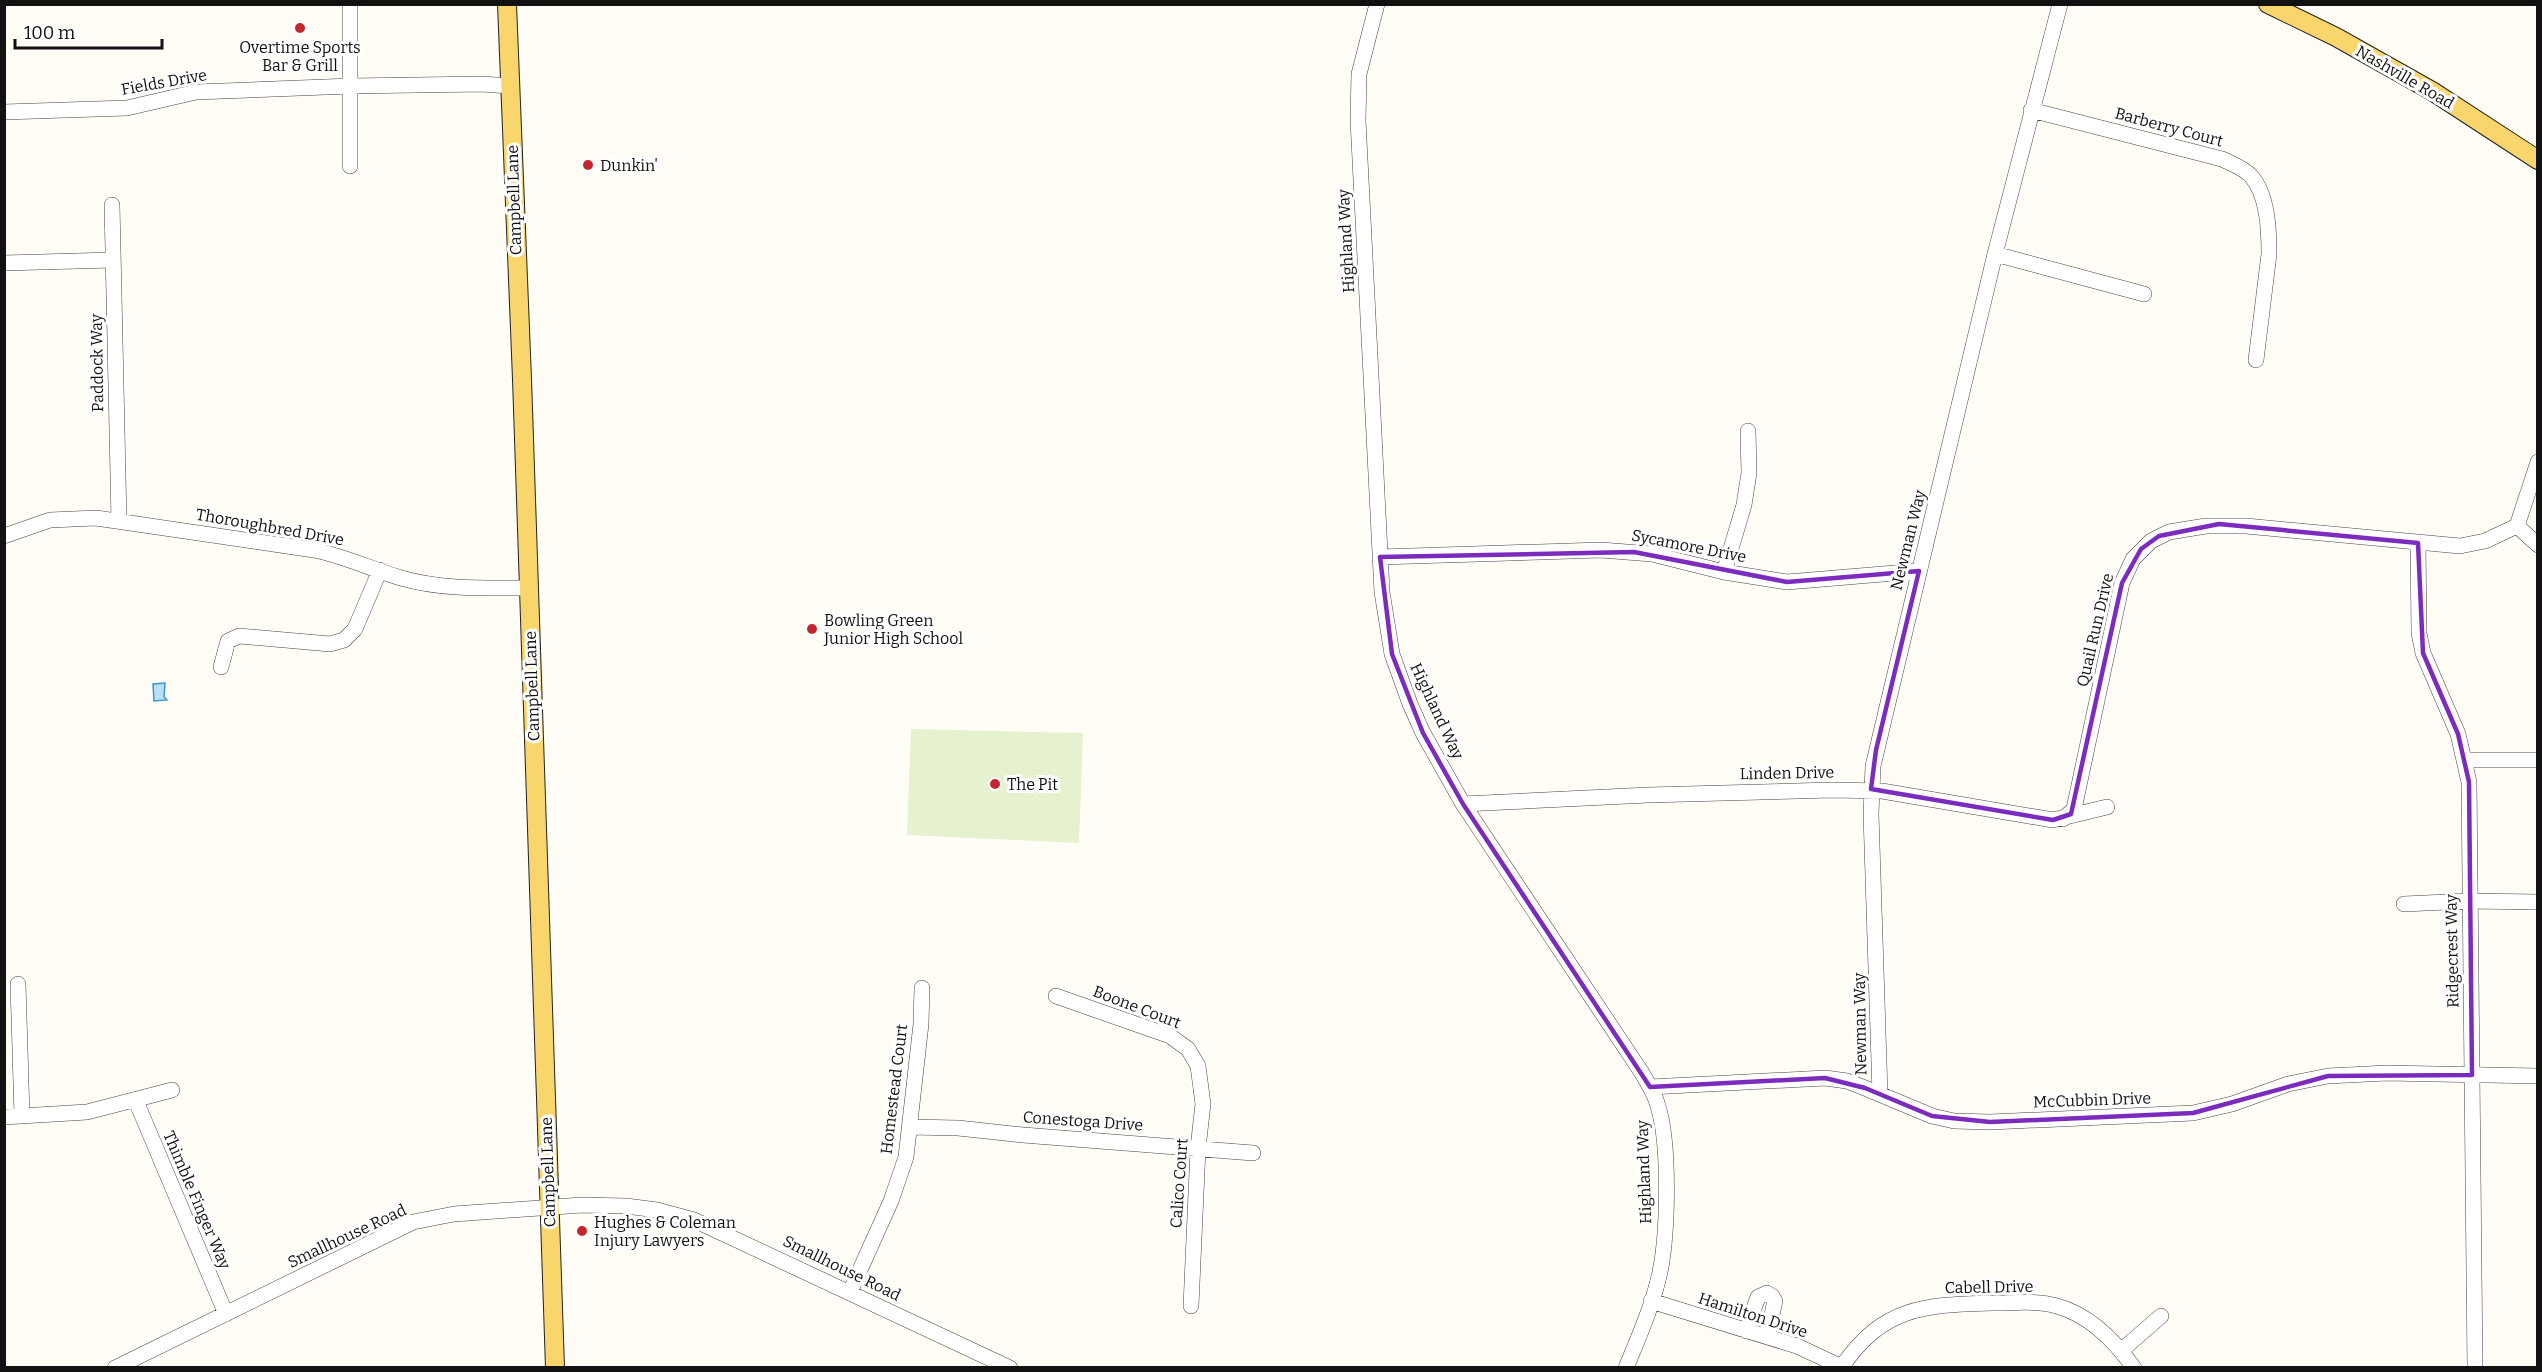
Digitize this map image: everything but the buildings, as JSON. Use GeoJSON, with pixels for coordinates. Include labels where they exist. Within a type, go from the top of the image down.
{"type":"FeatureCollection","features":[{"type":"Feature","properties":{"kind":"main road","name":"Campbell Lane"},"geometry":{"type":"LineString","coordinates":[[507,4],[555,1368]]}},
{"type":"Feature","properties":{"kind":"main road","name":"Nashville Road"},"geometry":{"type":"LineString","coordinates":[[2268,4],[2336,36],[2432,91],[2538,160]]}},
{"type":"Feature","properties":{"kind":"street"},"geometry":{"type":"LineString","coordinates":[[350,4],[350,166]]}},
{"type":"Feature","properties":{"kind":"street","name":"Highland Way"},"geometry":{"type":"LineString","coordinates":[[1377,4],[1359,74],[1358,120],[1380,557],[1386,624],[1397,672],[1424,733],[1463,804],[1650,1087],[1659,1108],[1666,1201],[1660,1271],[1626,1368]]}},
{"type":"Feature","properties":{"kind":"street","name":"Newman Way"},"geometry":{"type":"LineString","coordinates":[[1880,1094],[1871,791],[1876,750],[1995,254],[2060,4]]}},
{"type":"Feature","properties":{"kind":"street","name":"Fields Drive"},"geometry":{"type":"LineString","coordinates":[[4,112],[127,108],[196,92],[351,86],[482,84],[510,86]]}},
{"type":"Feature","properties":{"kind":"street","name":"Barberry Court"},"geometry":{"type":"LineString","coordinates":[[2031,110],[2223,159],[2251,176],[2261,195],[2269,238],[2256,360]]}},
{"type":"Feature","properties":{"kind":"street","name":"Paddock Way"},"geometry":{"type":"LineString","coordinates":[[112,206],[119,521]]}},
{"type":"Feature","properties":{"kind":"street"},"geometry":{"type":"LineString","coordinates":[[1995,254],[2144,294]]}},
{"type":"Feature","properties":{"kind":"street"},"geometry":{"type":"LineString","coordinates":[[4,263],[113,260]]}},
{"type":"Feature","properties":{"kind":"street"},"geometry":{"type":"LineString","coordinates":[[1724,572],[1744,505],[1749,472],[1748,431]]}},
{"type":"Feature","properties":{"kind":"street"},"geometry":{"type":"LineString","coordinates":[[2538,462],[2517,526],[2538,545]]}},
{"type":"Feature","properties":{"kind":"street","name":"Thoroughbred Drive"},"geometry":{"type":"LineString","coordinates":[[4,536],[50,520],[81,518],[119,521],[314,550],[346,558],[402,578],[442,586],[529,588]]}},
{"type":"Feature","properties":{"kind":"street","name":"Quail Run Drive"},"geometry":{"type":"LineString","coordinates":[[2063,819],[2074,809],[2122,583],[2133,560],[2151,541],[2169,532],[2218,524],[2418,543],[2473,544],[2517,526]]}},
{"type":"Feature","properties":{"kind":"street","name":"Ridgecrest Way"},"geometry":{"type":"LineString","coordinates":[[2418,543],[2419,633],[2423,653],[2452,719],[2465,760],[2469,782],[2475,1368]]}},
{"type":"Feature","properties":{"kind":"street","name":"Sycamore Drive"},"geometry":{"type":"LineString","coordinates":[[1380,557],[1612,551],[1652,554],[1724,572],[1787,582],[1919,572]]}},
{"type":"Feature","properties":{"kind":"street"},"geometry":{"type":"LineString","coordinates":[[221,667],[228,641],[239,636],[330,644],[344,640],[355,629],[380,570]]}},
{"type":"Feature","properties":{"kind":"street"},"geometry":{"type":"LineString","coordinates":[[2465,760],[2538,760]]}},
{"type":"Feature","properties":{"kind":"street","name":"Linden Drive"},"geometry":{"type":"LineString","coordinates":[[1463,804],[1647,795],[1871,791],[2053,820],[2107,807]]}},
{"type":"Feature","properties":{"kind":"street"},"geometry":{"type":"LineString","coordinates":[[2404,904],[2469,901],[2538,902]]}},
{"type":"Feature","properties":{"kind":"street"},"geometry":{"type":"LineString","coordinates":[[18,984],[22,1116]]}},
{"type":"Feature","properties":{"kind":"street","name":"Homestead Court"},"geometry":{"type":"LineString","coordinates":[[850,1293],[899,1179],[910,1127],[921,1024],[922,988]]}},
{"type":"Feature","properties":{"kind":"street","name":"Boone Court"},"geometry":{"type":"LineString","coordinates":[[1056,996],[1170,1036],[1188,1049],[1197,1063]]}},
{"type":"Feature","properties":{"kind":"street","name":"Calico Court"},"geometry":{"type":"LineString","coordinates":[[1191,1306],[1198,1148],[1203,1104],[1197,1063]]}},
{"type":"Feature","properties":{"kind":"street","name":"McCubbin Drive"},"geometry":{"type":"LineString","coordinates":[[1650,1087],[1825,1078],[1847,1081],[1944,1119],[1990,1122],[2193,1113],[2232,1104],[2288,1084],[2328,1076],[2368,1073],[2538,1076]]}},
{"type":"Feature","properties":{"kind":"street"},"geometry":{"type":"LineString","coordinates":[[4,1117],[87,1112],[172,1090]]}},
{"type":"Feature","properties":{"kind":"street","name":"Thimble Finger Way"},"geometry":{"type":"LineString","coordinates":[[136,1101],[226,1314]]}},
{"type":"Feature","properties":{"kind":"street","name":"Conestoga Drive"},"geometry":{"type":"LineString","coordinates":[[910,1127],[951,1127],[1253,1153]]}},
{"type":"Feature","properties":{"kind":"street","name":"Smallhouse Road"},"geometry":{"type":"LineString","coordinates":[[115,1368],[413,1222],[454,1214],[549,1207],[626,1206],[657,1210],[694,1220],[1010,1368]]}},
{"type":"Feature","properties":{"kind":"street"},"geometry":{"type":"LineString","coordinates":[[1746,1331],[1758,1297],[1767,1293],[1773,1296],[1775,1301],[1767,1337]]}},
{"type":"Feature","properties":{"kind":"street","name":"Hamilton Drive"},"geometry":{"type":"LineString","coordinates":[[1651,1302],[1797,1346],[1842,1367]]}},
{"type":"Feature","properties":{"kind":"street","name":"Cabell Drive"},"geometry":{"type":"LineString","coordinates":[[1842,1367],[1859,1343],[1874,1329],[1891,1319],[1915,1310],[1947,1304],[2025,1303],[2056,1305],[2094,1325],[2122,1350],[2134,1368]]}},
{"type":"Feature","properties":{"kind":"street"},"geometry":{"type":"LineString","coordinates":[[2122,1350],[2161,1316]]}},
{"type":"Feature","properties":{"kind":"highlighted area"},"geometry":{"type":"Polygon","coordinates":[[[2219,524],[2418,543],[2423,653],[2458,734],[2469,782],[2472,1075],[2328,1076],[2193,1113],[1990,1122],[1932,1116],[1865,1088],[1825,1078],[1650,1087],[1463,804],[1423,733],[1392,654],[1380,557],[1634,552],[1787,582],[1919,571],[1876,750],[1871,789],[2053,820],[2071,814],[2122,583],[2141,549],[2159,536],[2219,524]]]}},
{"type":"Feature","properties":{"kind":"green space","name":"The Pit"},"geometry":{"type":"Polygon","coordinates":[[[911,729],[1083,733],[1079,843],[907,835],[911,729]]]}},
{"type":"Feature","properties":{"kind":"water"},"geometry":{"type":"Polygon","coordinates":[[[165,683],[164,697],[167,700],[154,701],[153,684],[165,683]]]}},
{"type":"Feature","properties":{"kind":"place","name":"Overtime Sports Bar & Grill"},"geometry":{"type":"Point","coordinates":[300,28]}},
{"type":"Feature","properties":{"kind":"place","name":"Dunkin'"},"geometry":{"type":"Point","coordinates":[588,165]}},
{"type":"Feature","properties":{"kind":"place","name":"Bowling Green Junior High School"},"geometry":{"type":"Point","coordinates":[812,629]}},
{"type":"Feature","properties":{"kind":"place","name":"The Pit"},"geometry":{"type":"Point","coordinates":[995,784]}},
{"type":"Feature","properties":{"kind":"place","name":"Hughes & Coleman Injury Lawyers"},"geometry":{"type":"Point","coordinates":[582,1231]}}]}
